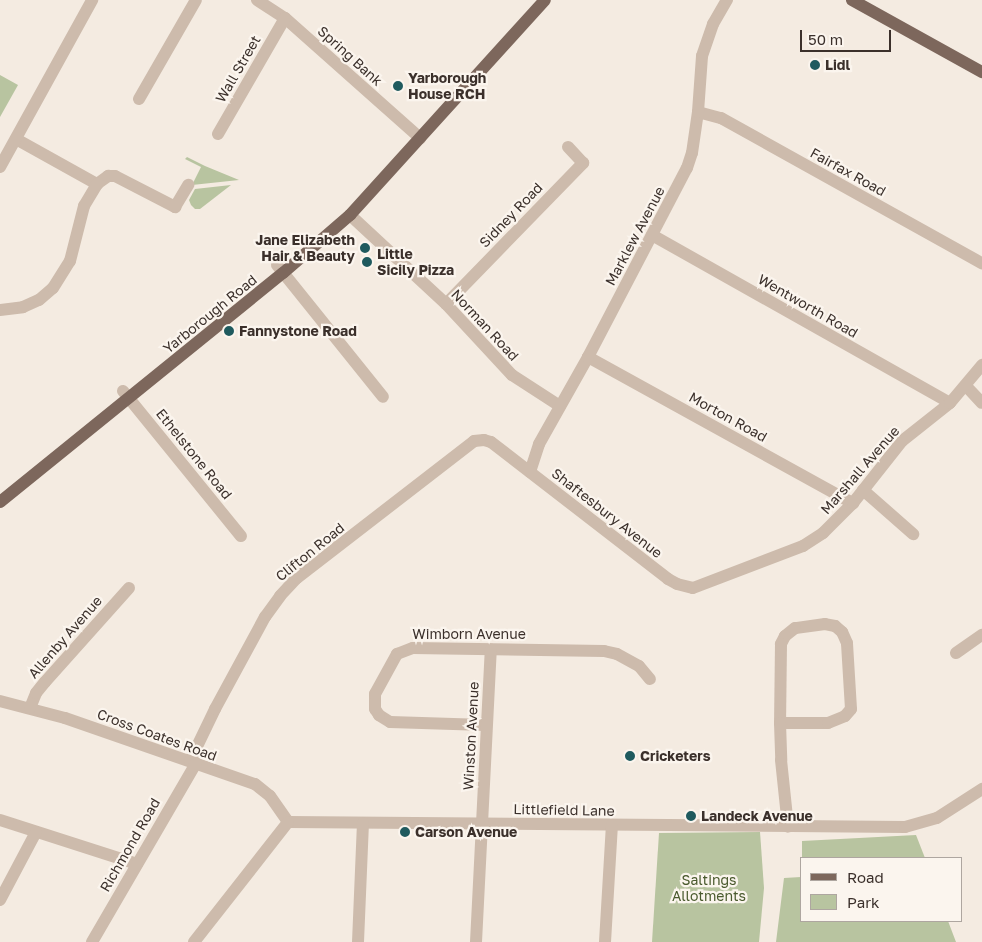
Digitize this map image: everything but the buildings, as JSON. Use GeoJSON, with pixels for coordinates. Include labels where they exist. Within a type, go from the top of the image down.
{"type":"FeatureCollection","features":[{"type":"Feature","properties":{"kind":"main road","name":"Yarborough Road"},"geometry":{"type":"LineString","coordinates":[[0,502],[126,395],[280,269],[350,215],[545,0]]}},
{"type":"Feature","properties":{"kind":"main road"},"geometry":{"type":"LineString","coordinates":[[852,0],[982,72]]}},
{"type":"Feature","properties":{"kind":"street"},"geometry":{"type":"LineString","coordinates":[[0,166],[92,0]]}},
{"type":"Feature","properties":{"kind":"street"},"geometry":{"type":"LineString","coordinates":[[139,99],[196,0]]}},
{"type":"Feature","properties":{"kind":"street","name":"Spring Bank"},"geometry":{"type":"LineString","coordinates":[[257,0],[285,18],[420,138]]}},
{"type":"Feature","properties":{"kind":"street","name":"Marklew Avenue"},"geometry":{"type":"LineString","coordinates":[[530,472],[539,444],[588,357],[687,168],[692,153],[698,112],[702,56],[713,24],[727,0]]}},
{"type":"Feature","properties":{"kind":"street","name":"Wall Street"},"geometry":{"type":"LineString","coordinates":[[218,134],[285,18]]}},
{"type":"Feature","properties":{"kind":"street","name":"Fairfax Road"},"geometry":{"type":"LineString","coordinates":[[698,112],[721,118],[982,263]]}},
{"type":"Feature","properties":{"kind":"street"},"geometry":{"type":"LineString","coordinates":[[16,139],[97,184]]}},
{"type":"Feature","properties":{"kind":"street","name":"Sidney Road"},"geometry":{"type":"LineString","coordinates":[[446,304],[583,162],[568,147]]}},
{"type":"Feature","properties":{"kind":"street"},"geometry":{"type":"LineString","coordinates":[[0,310],[31,304],[53,288],[70,262],[84,206],[97,184],[108,176],[115,176],[175,207],[188,185]]}},
{"type":"Feature","properties":{"kind":"street","name":"Norman Road"},"geometry":{"type":"LineString","coordinates":[[350,215],[446,304],[512,375],[560,406]]}},
{"type":"Feature","properties":{"kind":"street","name":"Wentworth Road"},"geometry":{"type":"LineString","coordinates":[[652,235],[950,403]]}},
{"type":"Feature","properties":{"kind":"street"},"geometry":{"type":"LineString","coordinates":[[280,269],[383,397]]}},
{"type":"Feature","properties":{"kind":"street","name":"Morton Road"},"geometry":{"type":"LineString","coordinates":[[588,357],[853,503]]}},
{"type":"Feature","properties":{"kind":"street","name":"Marshall Avenue"},"geometry":{"type":"LineString","coordinates":[[687,587],[700,586],[803,546],[823,533],[853,503],[902,441],[950,403],[982,365]]}},
{"type":"Feature","properties":{"kind":"street"},"geometry":{"type":"LineString","coordinates":[[966,386],[982,403]]}},
{"type":"Feature","properties":{"kind":"street","name":"Ethelstone Road"},"geometry":{"type":"LineString","coordinates":[[126,395],[241,536]]}},
{"type":"Feature","properties":{"kind":"street","name":"Clifton Road"},"geometry":{"type":"LineString","coordinates":[[193,762],[215,709],[265,617],[280,596],[298,578],[415,489],[470,443],[481,440],[491,442],[511,457]]}},
{"type":"Feature","properties":{"kind":"street","name":"Shaftesbury Avenue"},"geometry":{"type":"LineString","coordinates":[[511,457],[668,579],[687,587]]}},
{"type":"Feature","properties":{"kind":"street"},"geometry":{"type":"LineString","coordinates":[[863,490],[913,534]]}},
{"type":"Feature","properties":{"kind":"street","name":"Allenby Avenue"},"geometry":{"type":"LineString","coordinates":[[30,708],[36,693],[45,682],[129,588]]}},
{"type":"Feature","properties":{"kind":"street"},"geometry":{"type":"LineString","coordinates":[[780,723],[828,723],[845,716],[851,709],[847,643],[842,632],[835,626],[824,624],[795,628],[785,636],[781,644],[780,723],[781,760],[788,827]]}},
{"type":"Feature","properties":{"kind":"street"},"geometry":{"type":"LineString","coordinates":[[956,653],[982,635]]}},
{"type":"Feature","properties":{"kind":"street","name":"Wimborn Avenue"},"geometry":{"type":"LineString","coordinates":[[485,725],[390,722],[379,715],[374,702],[392,661],[397,654],[404,650],[604,651],[617,654],[639,666],[650,679]]}},
{"type":"Feature","properties":{"kind":"street","name":"Winston Avenue"},"geometry":{"type":"LineString","coordinates":[[476,942],[485,725],[491,650]]}},
{"type":"Feature","properties":{"kind":"street","name":"Cross Coates Road"},"geometry":{"type":"LineString","coordinates":[[0,701],[30,708],[193,762],[263,789],[288,822]]}},
{"type":"Feature","properties":{"kind":"street","name":"Richmond Road"},"geometry":{"type":"LineString","coordinates":[[92,942],[193,762]]}},
{"type":"Feature","properties":{"kind":"street","name":"Littlefield Lane"},"geometry":{"type":"LineString","coordinates":[[288,822],[905,827],[936,818],[980,795]]}},
{"type":"Feature","properties":{"kind":"street"},"geometry":{"type":"LineString","coordinates":[[0,820],[137,864]]}},
{"type":"Feature","properties":{"kind":"street"},"geometry":{"type":"LineString","coordinates":[[194,942],[288,822]]}},
{"type":"Feature","properties":{"kind":"street"},"geometry":{"type":"LineString","coordinates":[[358,942],[363,823]]}},
{"type":"Feature","properties":{"kind":"street"},"geometry":{"type":"LineString","coordinates":[[605,942],[612,825]]}},
{"type":"Feature","properties":{"kind":"street"},"geometry":{"type":"LineString","coordinates":[[0,900],[36,832]]}},
{"type":"Feature","properties":{"kind":"green space"},"geometry":{"type":"Polygon","coordinates":[[[0,75],[18,85],[0,117],[0,75]]]}},
{"type":"Feature","properties":{"kind":"green space"},"geometry":{"type":"Polygon","coordinates":[[[187,157],[239,180],[192,185],[201,167],[185,159],[187,157]]]}},
{"type":"Feature","properties":{"kind":"green space"},"geometry":{"type":"Polygon","coordinates":[[[231,185],[200,209],[195,209],[191,205],[189,200],[195,189],[231,185]]]}},
{"type":"Feature","properties":{"kind":"green space","name":"Saltings Allotments"},"geometry":{"type":"Polygon","coordinates":[[[760,832],[764,888],[759,942],[652,942],[659,833],[760,832]]]}},
{"type":"Feature","properties":{"kind":"green space"},"geometry":{"type":"Polygon","coordinates":[[[916,835],[925,857],[802,857],[802,841],[916,835]]]}},
{"type":"Feature","properties":{"kind":"green space"},"geometry":{"type":"Polygon","coordinates":[[[800,877],[800,922],[948,922],[956,942],[776,942],[784,878],[800,877]]]}},
{"type":"Feature","properties":{"kind":"place","name":"Lidl"},"geometry":{"type":"Point","coordinates":[815,65]}},
{"type":"Feature","properties":{"kind":"place","name":"Yarborough House RCH"},"geometry":{"type":"Point","coordinates":[398,86]}},
{"type":"Feature","properties":{"kind":"place","name":"Jane Elizabeth Hair & Beauty"},"geometry":{"type":"Point","coordinates":[365,248]}},
{"type":"Feature","properties":{"kind":"place","name":"Little Sicily Pizza"},"geometry":{"type":"Point","coordinates":[367,262]}},
{"type":"Feature","properties":{"kind":"place","name":"Fannystone Road"},"geometry":{"type":"Point","coordinates":[229,331]}},
{"type":"Feature","properties":{"kind":"place","name":"Cricketers"},"geometry":{"type":"Point","coordinates":[630,756]}},
{"type":"Feature","properties":{"kind":"place","name":"Landeck Avenue"},"geometry":{"type":"Point","coordinates":[691,816]}},
{"type":"Feature","properties":{"kind":"place","name":"Carson Avenue"},"geometry":{"type":"Point","coordinates":[405,832]}}]}
